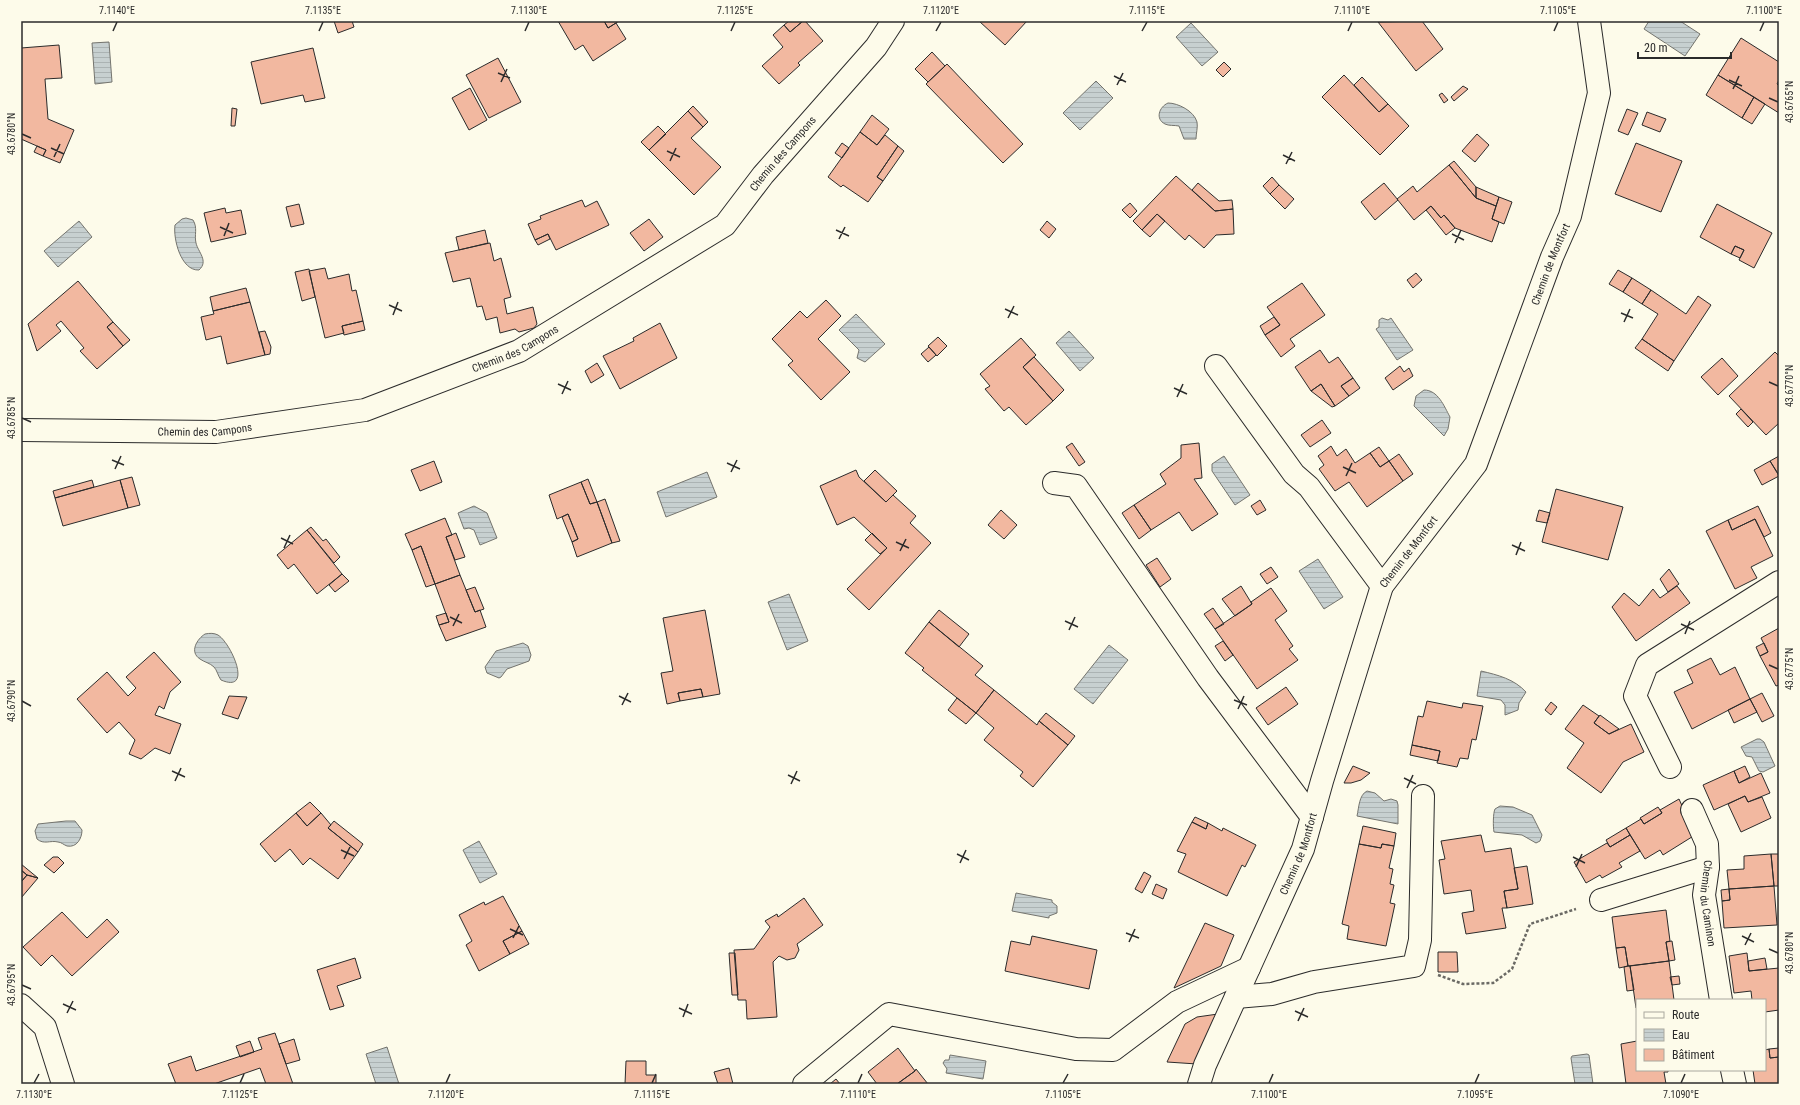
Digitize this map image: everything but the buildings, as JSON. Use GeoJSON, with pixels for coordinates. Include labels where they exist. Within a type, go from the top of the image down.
{"type":"FeatureCollection","features":[{"type":"Feature","properties":{"kind":"street","name":"Chemin des Campons"},"geometry":{"type":"LineString","coordinates":[[21,430],[216,432],[364,410],[518,351],[725,225],[763,175],[876,47],[893,21]]}},
{"type":"Feature","properties":{"kind":"street","name":"Chemin de Montfort"},"geometry":{"type":"LineString","coordinates":[[1198,1084],[1205,1065],[1303,849],[1382,586],[1476,464],[1552,257],[1570,216],[1599,93],[1589,21]]}},
{"type":"Feature","properties":{"kind":"street"},"geometry":{"type":"LineString","coordinates":[[1216,366],[1294,474],[1309,487],[1382,586]]}},
{"type":"Feature","properties":{"kind":"street"},"geometry":{"type":"LineString","coordinates":[[1054,483],[1076,486],[1208,678],[1312,817]]}},
{"type":"Feature","properties":{"kind":"street"},"geometry":{"type":"LineString","coordinates":[[1670,766],[1635,696],[1646,665],[1779,582]]}},
{"type":"Feature","properties":{"kind":"street"},"geometry":{"type":"LineString","coordinates":[[1236,997],[1272,994],[1314,982],[1414,966],[1420,940],[1423,796]]}},
{"type":"Feature","properties":{"kind":"street","name":"Chemin du Caminon"},"geometry":{"type":"LineString","coordinates":[[1692,810],[1707,844],[1708,867],[1704,895],[1721,999]]}},
{"type":"Feature","properties":{"kind":"street"},"geometry":{"type":"LineString","coordinates":[[1601,900],[1708,867]]}},
{"type":"Feature","properties":{"kind":"street"},"geometry":{"type":"LineString","coordinates":[[804,1084],[889,1014],[1076,1049],[1113,1050],[1177,1002],[1249,968]]}},
{"type":"Feature","properties":{"kind":"street"},"geometry":{"type":"LineString","coordinates":[[21,1005],[45,1027],[63,1084]]}},
{"type":"Feature","properties":{"kind":"street"},"geometry":{"type":"LineString","coordinates":[[1732,1071],[1735,1084]]}},
{"type":"Feature","properties":{"kind":"path"},"geometry":{"type":"LineString","coordinates":[[1414,966],[1463,984],[1493,983],[1512,969],[1530,924],[1601,900]]}},
{"type":"Feature","properties":{"kind":"water"},"geometry":{"type":"Polygon","coordinates":[[[1649,21],[1680,21],[1700,34],[1685,56],[1644,29],[1649,21]]]}},
{"type":"Feature","properties":{"kind":"water"},"geometry":{"type":"Polygon","coordinates":[[[1191,23],[1218,52],[1202,66],[1176,37],[1191,23]]]}},
{"type":"Feature","properties":{"kind":"water"},"geometry":{"type":"Polygon","coordinates":[[[109,42],[112,82],[95,84],[92,43],[109,42]]]}},
{"type":"Feature","properties":{"kind":"water"},"geometry":{"type":"Polygon","coordinates":[[[1096,81],[1113,98],[1080,130],[1063,113],[1096,81]]]}},
{"type":"Feature","properties":{"kind":"water"},"geometry":{"type":"Polygon","coordinates":[[[1168,103],[1181,106],[1193,114],[1197,122],[1196,139],[1184,139],[1179,126],[1167,125],[1162,122],[1159,113],[1162,107],[1168,103]]]}},
{"type":"Feature","properties":{"kind":"water"},"geometry":{"type":"Polygon","coordinates":[[[186,218],[193,220],[195,226],[196,243],[203,260],[202,267],[199,270],[193,269],[183,260],[175,238],[175,225],[182,219],[186,218]]]}},
{"type":"Feature","properties":{"kind":"water"},"geometry":{"type":"Polygon","coordinates":[[[79,221],[92,237],[58,267],[44,251],[79,221]]]}},
{"type":"Feature","properties":{"kind":"water"},"geometry":{"type":"Polygon","coordinates":[[[856,314],[885,344],[865,362],[857,358],[859,350],[839,330],[856,314]]]}},
{"type":"Feature","properties":{"kind":"water"},"geometry":{"type":"Polygon","coordinates":[[[1382,318],[1388,320],[1391,318],[1413,350],[1397,360],[1376,329],[1379,327],[1379,320],[1382,318]]]}},
{"type":"Feature","properties":{"kind":"water"},"geometry":{"type":"Polygon","coordinates":[[[1069,331],[1094,358],[1080,371],[1056,343],[1069,331]]]}},
{"type":"Feature","properties":{"kind":"water"},"geometry":{"type":"Polygon","coordinates":[[[1424,390],[1433,393],[1440,399],[1450,417],[1448,429],[1444,436],[1414,406],[1416,396],[1424,390]]]}},
{"type":"Feature","properties":{"kind":"water"},"geometry":{"type":"Polygon","coordinates":[[[1224,456],[1250,495],[1235,505],[1212,471],[1212,464],[1224,456]]]}},
{"type":"Feature","properties":{"kind":"water"},"geometry":{"type":"Polygon","coordinates":[[[707,472],[717,497],[666,517],[657,492],[707,472]]]}},
{"type":"Feature","properties":{"kind":"water"},"geometry":{"type":"Polygon","coordinates":[[[474,506],[487,513],[497,538],[480,545],[474,530],[469,528],[464,529],[458,513],[474,506]]]}},
{"type":"Feature","properties":{"kind":"water"},"geometry":{"type":"Polygon","coordinates":[[[1318,559],[1343,597],[1324,609],[1299,571],[1318,559]]]}},
{"type":"Feature","properties":{"kind":"water"},"geometry":{"type":"Polygon","coordinates":[[[789,594],[808,641],[787,650],[768,602],[789,594]]]}},
{"type":"Feature","properties":{"kind":"water"},"geometry":{"type":"Polygon","coordinates":[[[212,633],[218,635],[229,647],[237,666],[238,674],[236,680],[231,682],[221,680],[211,664],[197,656],[195,653],[195,646],[199,639],[205,634],[212,633]]]}},
{"type":"Feature","properties":{"kind":"water"},"geometry":{"type":"Polygon","coordinates":[[[523,643],[528,646],[531,655],[529,661],[507,669],[499,678],[487,673],[485,667],[496,651],[523,643]]]}},
{"type":"Feature","properties":{"kind":"water"},"geometry":{"type":"Polygon","coordinates":[[[1109,645],[1128,660],[1093,704],[1074,689],[1109,645]]]}},
{"type":"Feature","properties":{"kind":"water"},"geometry":{"type":"Polygon","coordinates":[[[1481,671],[1500,676],[1511,681],[1526,692],[1519,703],[1518,710],[1505,715],[1505,705],[1501,700],[1477,696],[1481,671]]]}},
{"type":"Feature","properties":{"kind":"water"},"geometry":{"type":"Polygon","coordinates":[[[1757,739],[1764,742],[1775,766],[1763,772],[1759,771],[1752,757],[1746,756],[1741,747],[1757,739]]]}},
{"type":"Feature","properties":{"kind":"water"},"geometry":{"type":"Polygon","coordinates":[[[1367,791],[1375,793],[1384,801],[1391,799],[1397,801],[1398,824],[1357,816],[1362,795],[1367,791]]]}},
{"type":"Feature","properties":{"kind":"water"},"geometry":{"type":"Polygon","coordinates":[[[1500,806],[1513,807],[1532,815],[1542,835],[1540,841],[1536,843],[1522,835],[1494,832],[1494,811],[1500,806]]]}},
{"type":"Feature","properties":{"kind":"water"},"geometry":{"type":"Polygon","coordinates":[[[75,821],[82,830],[80,839],[76,844],[67,846],[59,842],[42,842],[37,839],[35,831],[38,824],[75,821]]]}},
{"type":"Feature","properties":{"kind":"water"},"geometry":{"type":"Polygon","coordinates":[[[479,841],[497,874],[480,883],[463,850],[479,841]]]}},
{"type":"Feature","properties":{"kind":"water"},"geometry":{"type":"Polygon","coordinates":[[[1016,893],[1052,900],[1052,902],[1057,906],[1057,913],[1049,916],[1049,918],[1012,911],[1016,893]]]}},
{"type":"Feature","properties":{"kind":"water"},"geometry":{"type":"Polygon","coordinates":[[[387,1047],[399,1084],[376,1084],[366,1054],[387,1047]]]}},
{"type":"Feature","properties":{"kind":"water"},"geometry":{"type":"Polygon","coordinates":[[[950,1055],[986,1061],[983,1079],[946,1073],[947,1069],[943,1063],[945,1060],[949,1060],[950,1055]]]}},
{"type":"Feature","properties":{"kind":"water"},"geometry":{"type":"Polygon","coordinates":[[[1589,1055],[1593,1084],[1575,1084],[1571,1058],[1572,1056],[1589,1055]]]}}]}
